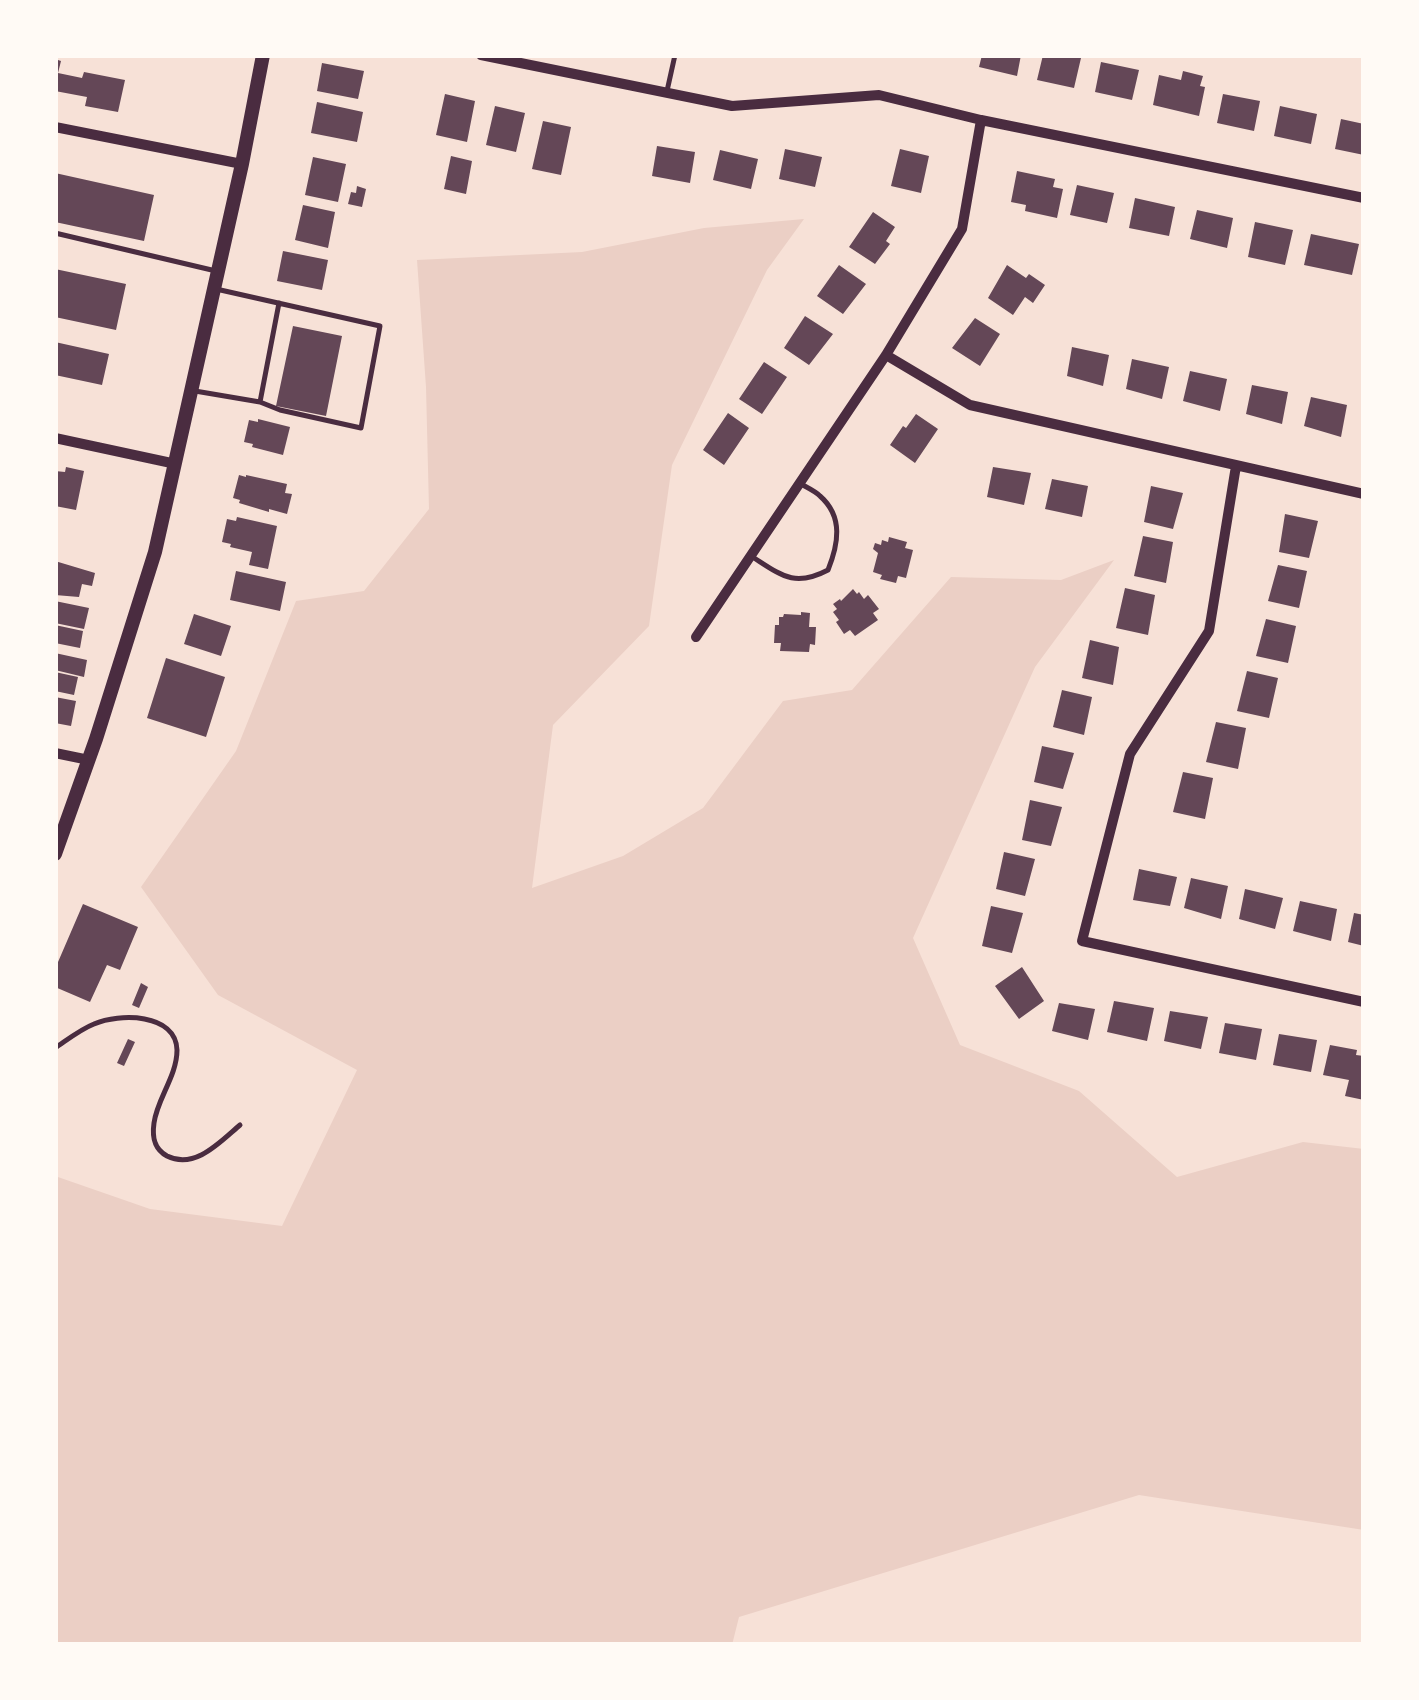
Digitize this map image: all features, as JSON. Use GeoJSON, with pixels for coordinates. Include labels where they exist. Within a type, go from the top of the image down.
{"type":"FeatureCollection","features":[{"type":"Feature","properties":{"kind":"main road"},"geometry":{"type":"LineString","coordinates":[[55,854],[89,760],[154,552],[215,288],[263,55]]}},
{"type":"Feature","properties":{"kind":"street"},"geometry":{"type":"LineString","coordinates":[[481,55],[732,106],[879,95],[981,120],[1364,198]]}},
{"type":"Feature","properties":{"kind":"street"},"geometry":{"type":"LineString","coordinates":[[696,636],[886,355],[962,229],[981,120]]}},
{"type":"Feature","properties":{"kind":"street"},"geometry":{"type":"LineString","coordinates":[[55,127],[242,164]]}},
{"type":"Feature","properties":{"kind":"street"},"geometry":{"type":"LineString","coordinates":[[886,355],[970,405],[1364,494]]}},
{"type":"Feature","properties":{"kind":"street"},"geometry":{"type":"LineString","coordinates":[[55,438],[176,464]]}},
{"type":"Feature","properties":{"kind":"street"},"geometry":{"type":"LineString","coordinates":[[1236,466],[1209,631],[1130,754],[1082,941],[1364,1002]]}},
{"type":"Feature","properties":{"kind":"street"},"geometry":{"type":"LineString","coordinates":[[55,753],[89,760]]}},
{"type":"Feature","properties":{"kind":"lane"},"geometry":{"type":"LineString","coordinates":[[666,92],[675,55]]}},
{"type":"Feature","properties":{"kind":"lane"},"geometry":{"type":"LineString","coordinates":[[55,234],[218,271]]}},
{"type":"Feature","properties":{"kind":"lane"},"geometry":{"type":"LineString","coordinates":[[192,390],[260,402],[361,428],[380,326],[215,288]]}},
{"type":"Feature","properties":{"kind":"lane"},"geometry":{"type":"LineString","coordinates":[[260,402],[279,303]]}},
{"type":"Feature","properties":{"kind":"lane"},"geometry":{"type":"LineString","coordinates":[[751,556],[781,576],[808,580],[828,570],[838,546],[836,518],[822,496],[800,483]]}},
{"type":"Feature","properties":{"kind":"lane"},"geometry":{"type":"LineString","coordinates":[[55,1048],[94,1024],[136,1017],[150,1020],[170,1031],[177,1048],[154,1119],[153,1140],[160,1152],[192,1160],[240,1125]]}},
{"type":"Feature","properties":{"kind":"shaded area"},"geometry":{"type":"Polygon","coordinates":[[[804,219],[767,270],[672,465],[649,626],[553,725],[532,888],[623,856],[703,808],[783,701],[852,690],[951,577],[1061,580],[1114,560],[1035,667],[913,938],[960,1045],[1079,1091],[1177,1177],[1303,1142],[1364,1149],[1364,1530],[1139,1495],[739,1617],[732,1645],[55,1645],[55,1176],[150,1209],[282,1226],[357,1070],[218,995],[141,887],[236,751],[296,601],[364,591],[429,509],[417,260],[582,252],[704,228],[804,219]]]}},
{"type":"Feature","properties":{"kind":"building"},"geometry":{"type":"Polygon","coordinates":[[[982,55],[1021,55],[1017,76],[979,67],[982,55]]]}},
{"type":"Feature","properties":{"kind":"building"},"geometry":{"type":"Polygon","coordinates":[[[1043,55],[1081,58],[1074,88],[1037,80],[1043,55]]]}},
{"type":"Feature","properties":{"kind":"building"},"geometry":{"type":"Polygon","coordinates":[[[55,59],[61,61],[58,73],[82,78],[84,72],[125,80],[118,112],[85,106],[87,97],[55,91],[55,59]]]}},
{"type":"Feature","properties":{"kind":"building"},"geometry":{"type":"Polygon","coordinates":[[[1101,62],[1139,70],[1132,100],[1095,92],[1101,62]]]}},
{"type":"Feature","properties":{"kind":"building"},"geometry":{"type":"Polygon","coordinates":[[[322,63],[364,71],[358,99],[317,91],[322,63]]]}},
{"type":"Feature","properties":{"kind":"building"},"geometry":{"type":"Polygon","coordinates":[[[1183,71],[1203,76],[1200,86],[1205,87],[1199,116],[1153,105],[1159,75],[1181,80],[1183,71]]]}},
{"type":"Feature","properties":{"kind":"building"},"geometry":{"type":"Polygon","coordinates":[[[445,94],[475,101],[467,142],[436,135],[445,94]]]}},
{"type":"Feature","properties":{"kind":"building"},"geometry":{"type":"Polygon","coordinates":[[[1223,94],[1260,101],[1254,131],[1217,123],[1223,94]]]}},
{"type":"Feature","properties":{"kind":"building"},"geometry":{"type":"Polygon","coordinates":[[[317,102],[363,112],[357,142],[311,133],[317,102]]]}},
{"type":"Feature","properties":{"kind":"building"},"geometry":{"type":"Polygon","coordinates":[[[495,106],[525,113],[516,152],[486,145],[495,106]]]}},
{"type":"Feature","properties":{"kind":"building"},"geometry":{"type":"Polygon","coordinates":[[[1280,106],[1317,114],[1311,144],[1274,136],[1280,106]]]}},
{"type":"Feature","properties":{"kind":"building"},"geometry":{"type":"Polygon","coordinates":[[[1341,119],[1364,124],[1364,155],[1335,149],[1341,119]]]}},
{"type":"Feature","properties":{"kind":"building"},"geometry":{"type":"Polygon","coordinates":[[[543,121],[571,127],[561,175],[532,169],[543,121]]]}},
{"type":"Feature","properties":{"kind":"building"},"geometry":{"type":"Polygon","coordinates":[[[657,146],[695,152],[690,183],[652,176],[657,146]]]}},
{"type":"Feature","properties":{"kind":"building"},"geometry":{"type":"Polygon","coordinates":[[[785,149],[822,157],[815,187],[779,179],[785,149]]]}},
{"type":"Feature","properties":{"kind":"building"},"geometry":{"type":"Polygon","coordinates":[[[900,149],[929,156],[921,193],[891,186],[900,149]]]}},
{"type":"Feature","properties":{"kind":"building"},"geometry":{"type":"Polygon","coordinates":[[[720,150],[758,159],[751,189],[713,180],[720,150]]]}},
{"type":"Feature","properties":{"kind":"building"},"geometry":{"type":"Polygon","coordinates":[[[451,156],[472,161],[466,194],[444,189],[451,156]]]}},
{"type":"Feature","properties":{"kind":"building"},"geometry":{"type":"Polygon","coordinates":[[[313,157],[346,164],[338,202],[305,195],[313,157]]]}},
{"type":"Feature","properties":{"kind":"building"},"geometry":{"type":"Polygon","coordinates":[[[1017,171],[1055,179],[1053,187],[1063,189],[1057,218],[1025,211],[1026,205],[1011,202],[1017,171]]]}},
{"type":"Feature","properties":{"kind":"building"},"geometry":{"type":"Polygon","coordinates":[[[55,173],[154,195],[144,241],[55,222],[55,173]]]}},
{"type":"Feature","properties":{"kind":"building"},"geometry":{"type":"Polygon","coordinates":[[[1077,185],[1114,193],[1107,223],[1070,215],[1077,185]]]}},
{"type":"Feature","properties":{"kind":"building"},"geometry":{"type":"Polygon","coordinates":[[[357,186],[366,189],[362,207],[348,204],[357,186]]]}},
{"type":"Feature","properties":{"kind":"building"},"geometry":{"type":"Polygon","coordinates":[[[1135,198],[1175,207],[1169,236],[1129,228],[1135,198]]]}},
{"type":"Feature","properties":{"kind":"building"},"geometry":{"type":"Polygon","coordinates":[[[303,205],[335,212],[328,248],[295,240],[303,205]]]}},
{"type":"Feature","properties":{"kind":"building"},"geometry":{"type":"Polygon","coordinates":[[[1197,210],[1233,218],[1227,248],[1190,239],[1197,210]]]}},
{"type":"Feature","properties":{"kind":"building"},"geometry":{"type":"Polygon","coordinates":[[[873,212],[895,227],[886,241],[890,244],[875,264],[849,247],[873,212]]]}},
{"type":"Feature","properties":{"kind":"building"},"geometry":{"type":"Polygon","coordinates":[[[1255,222],[1293,230],[1285,265],[1248,257],[1255,222]]]}},
{"type":"Feature","properties":{"kind":"building"},"geometry":{"type":"Polygon","coordinates":[[[1311,234],[1359,244],[1352,275],[1304,265],[1311,234]]]}},
{"type":"Feature","properties":{"kind":"building"},"geometry":{"type":"Polygon","coordinates":[[[283,251],[328,260],[322,290],[277,281],[283,251]]]}},
{"type":"Feature","properties":{"kind":"building"},"geometry":{"type":"Polygon","coordinates":[[[839,265],[866,284],[843,314],[817,296],[839,265]]]}},
{"type":"Feature","properties":{"kind":"building"},"geometry":{"type":"Polygon","coordinates":[[[1007,265],[1045,285],[1033,303],[1025,297],[1013,315],[988,298],[1007,265]]]}},
{"type":"Feature","properties":{"kind":"building"},"geometry":{"type":"Polygon","coordinates":[[[55,269],[126,284],[116,330],[55,317],[55,269]]]}},
{"type":"Feature","properties":{"kind":"building"},"geometry":{"type":"Polygon","coordinates":[[[805,316],[833,334],[809,365],[784,348],[805,316]]]}},
{"type":"Feature","properties":{"kind":"building"},"geometry":{"type":"Polygon","coordinates":[[[975,318],[1000,334],[980,366],[952,348],[975,318]]]}},
{"type":"Feature","properties":{"kind":"building"},"geometry":{"type":"Polygon","coordinates":[[[293,326],[342,336],[326,416],[276,406],[293,326]]]}},
{"type":"Feature","properties":{"kind":"building"},"geometry":{"type":"Polygon","coordinates":[[[55,342],[109,354],[102,385],[55,375],[55,342]]]}},
{"type":"Feature","properties":{"kind":"building"},"geometry":{"type":"Polygon","coordinates":[[[1072,347],[1109,355],[1103,386],[1067,376],[1072,347]]]}},
{"type":"Feature","properties":{"kind":"building"},"geometry":{"type":"Polygon","coordinates":[[[1132,359],[1169,367],[1162,399],[1126,389],[1132,359]]]}},
{"type":"Feature","properties":{"kind":"building"},"geometry":{"type":"Polygon","coordinates":[[[764,362],[787,377],[762,414],[739,399],[764,362]]]}},
{"type":"Feature","properties":{"kind":"building"},"geometry":{"type":"Polygon","coordinates":[[[1190,371],[1227,379],[1220,411],[1183,401],[1190,371]]]}},
{"type":"Feature","properties":{"kind":"building"},"geometry":{"type":"Polygon","coordinates":[[[1252,385],[1288,392],[1282,424],[1246,414],[1252,385]]]}},
{"type":"Feature","properties":{"kind":"building"},"geometry":{"type":"Polygon","coordinates":[[[1311,397],[1347,405],[1341,437],[1304,426],[1311,397]]]}},
{"type":"Feature","properties":{"kind":"building"},"geometry":{"type":"Polygon","coordinates":[[[728,413],[749,428],[724,465],[703,450],[728,413]]]}},
{"type":"Feature","properties":{"kind":"building"},"geometry":{"type":"Polygon","coordinates":[[[916,414],[938,429],[915,463],[890,445],[916,414]]]}},
{"type":"Feature","properties":{"kind":"building"},"geometry":{"type":"Polygon","coordinates":[[[249,420],[290,427],[283,455],[244,442],[249,420]]]}},
{"type":"Feature","properties":{"kind":"building"},"geometry":{"type":"Polygon","coordinates":[[[66,467],[84,471],[76,510],[55,506],[55,471],[65,472],[66,467]]]}},
{"type":"Feature","properties":{"kind":"building"},"geometry":{"type":"Polygon","coordinates":[[[993,467],[1031,473],[1024,505],[987,497],[993,467]]]}},
{"type":"Feature","properties":{"kind":"building"},"geometry":{"type":"Polygon","coordinates":[[[239,475],[287,484],[285,493],[292,494],[287,514],[239,503],[233,498],[239,475]]]}},
{"type":"Feature","properties":{"kind":"building"},"geometry":{"type":"Polygon","coordinates":[[[1052,479],[1088,486],[1082,517],[1045,509],[1052,479]]]}},
{"type":"Feature","properties":{"kind":"building"},"geometry":{"type":"Polygon","coordinates":[[[1151,486],[1183,493],[1173,529],[1144,522],[1151,486]]]}},
{"type":"Feature","properties":{"kind":"building"},"geometry":{"type":"Polygon","coordinates":[[[1285,514],[1318,521],[1309,558],[1279,552],[1285,514]]]}},
{"type":"Feature","properties":{"kind":"building"},"geometry":{"type":"Polygon","coordinates":[[[237,517],[277,526],[268,569],[249,565],[252,552],[222,542],[227,519],[236,521],[237,517]]]}},
{"type":"Feature","properties":{"kind":"building"},"geometry":{"type":"Polygon","coordinates":[[[1143,536],[1173,542],[1166,583],[1134,576],[1143,536]]]}},
{"type":"Feature","properties":{"kind":"building"},"geometry":{"type":"Polygon","coordinates":[[[889,537],[907,542],[905,548],[913,550],[906,578],[898,576],[896,583],[880,579],[882,575],[873,572],[878,553],[873,549],[875,543],[888,542],[889,537]]]}},
{"type":"Feature","properties":{"kind":"building"},"geometry":{"type":"Polygon","coordinates":[[[55,561],[95,573],[92,586],[82,584],[79,597],[55,595],[55,561]]]}},
{"type":"Feature","properties":{"kind":"building"},"geometry":{"type":"Polygon","coordinates":[[[1278,565],[1307,571],[1299,608],[1268,601],[1278,565]]]}},
{"type":"Feature","properties":{"kind":"building"},"geometry":{"type":"Polygon","coordinates":[[[236,571],[286,582],[280,611],[230,600],[236,571]]]}},
{"type":"Feature","properties":{"kind":"building"},"geometry":{"type":"Polygon","coordinates":[[[1125,588],[1155,595],[1148,635],[1116,628],[1125,588]]]}},
{"type":"Feature","properties":{"kind":"building"},"geometry":{"type":"Polygon","coordinates":[[[853,589],[864,599],[868,595],[879,609],[873,613],[878,620],[855,636],[850,630],[844,634],[833,612],[837,609],[833,604],[853,589]]]}},
{"type":"Feature","properties":{"kind":"building"},"geometry":{"type":"Polygon","coordinates":[[[55,601],[89,608],[84,629],[55,623],[55,601]]]}},
{"type":"Feature","properties":{"kind":"building"},"geometry":{"type":"Polygon","coordinates":[[[810,613],[809,627],[816,627],[815,645],[810,644],[809,652],[780,651],[781,643],[774,643],[779,617],[810,613]]]}},
{"type":"Feature","properties":{"kind":"building"},"geometry":{"type":"Polygon","coordinates":[[[194,614],[231,626],[221,656],[184,644],[194,614]]]}},
{"type":"Feature","properties":{"kind":"building"},"geometry":{"type":"Polygon","coordinates":[[[1266,619],[1296,626],[1288,663],[1256,656],[1266,619]]]}},
{"type":"Feature","properties":{"kind":"building"},"geometry":{"type":"Polygon","coordinates":[[[55,625],[83,631],[80,648],[55,643],[55,625]]]}},
{"type":"Feature","properties":{"kind":"building"},"geometry":{"type":"Polygon","coordinates":[[[1090,640],[1119,647],[1113,685],[1082,678],[1090,640]]]}},
{"type":"Feature","properties":{"kind":"building"},"geometry":{"type":"Polygon","coordinates":[[[55,653],[87,660],[84,677],[55,670],[55,653]]]}},
{"type":"Feature","properties":{"kind":"building"},"geometry":{"type":"Polygon","coordinates":[[[166,658],[225,677],[206,737],[147,718],[166,658]]]}},
{"type":"Feature","properties":{"kind":"building"},"geometry":{"type":"Polygon","coordinates":[[[1247,671],[1278,678],[1269,718],[1237,711],[1247,671]]]}},
{"type":"Feature","properties":{"kind":"building"},"geometry":{"type":"Polygon","coordinates":[[[55,672],[78,677],[74,695],[55,691],[55,672]]]}},
{"type":"Feature","properties":{"kind":"building"},"geometry":{"type":"Polygon","coordinates":[[[1062,690],[1092,697],[1084,735],[1053,727],[1062,690]]]}},
{"type":"Feature","properties":{"kind":"building"},"geometry":{"type":"Polygon","coordinates":[[[55,697],[76,701],[71,726],[55,723],[55,697]]]}},
{"type":"Feature","properties":{"kind":"building"},"geometry":{"type":"Polygon","coordinates":[[[1216,722],[1246,728],[1238,769],[1206,762],[1216,722]]]}},
{"type":"Feature","properties":{"kind":"building"},"geometry":{"type":"Polygon","coordinates":[[[1042,746],[1074,753],[1063,789],[1034,782],[1042,746]]]}},
{"type":"Feature","properties":{"kind":"building"},"geometry":{"type":"Polygon","coordinates":[[[1183,772],[1213,778],[1205,819],[1173,812],[1183,772]]]}},
{"type":"Feature","properties":{"kind":"building"},"geometry":{"type":"Polygon","coordinates":[[[1030,800],[1062,807],[1051,846],[1022,840],[1030,800]]]}},
{"type":"Feature","properties":{"kind":"building"},"geometry":{"type":"Polygon","coordinates":[[[1004,852],[1035,859],[1025,896],[996,889],[1004,852]]]}},
{"type":"Feature","properties":{"kind":"building"},"geometry":{"type":"Polygon","coordinates":[[[1139,869],[1177,877],[1170,906],[1133,900],[1139,869]]]}},
{"type":"Feature","properties":{"kind":"building"},"geometry":{"type":"Polygon","coordinates":[[[1191,878],[1228,886],[1221,919],[1184,908],[1191,878]]]}},
{"type":"Feature","properties":{"kind":"building"},"geometry":{"type":"Polygon","coordinates":[[[1245,889],[1283,898],[1275,929],[1239,919],[1245,889]]]}},
{"type":"Feature","properties":{"kind":"building"},"geometry":{"type":"Polygon","coordinates":[[[1300,901],[1337,909],[1331,941],[1293,931],[1300,901]]]}},
{"type":"Feature","properties":{"kind":"building"},"geometry":{"type":"Polygon","coordinates":[[[83,904],[138,927],[120,970],[107,965],[90,1002],[55,987],[55,969],[83,904]]]}},
{"type":"Feature","properties":{"kind":"building"},"geometry":{"type":"Polygon","coordinates":[[[991,906],[1023,913],[1012,953],[982,946],[991,906]]]}},
{"type":"Feature","properties":{"kind":"building"},"geometry":{"type":"Polygon","coordinates":[[[1354,913],[1364,915],[1364,946],[1348,942],[1354,913]]]}},
{"type":"Feature","properties":{"kind":"building"},"geometry":{"type":"Polygon","coordinates":[[[1022,967],[1044,1001],[1019,1019],[995,986],[1022,967]]]}},
{"type":"Feature","properties":{"kind":"building"},"geometry":{"type":"Polygon","coordinates":[[[141,983],[148,987],[139,1008],[132,1005],[141,983]]]}},
{"type":"Feature","properties":{"kind":"building"},"geometry":{"type":"Polygon","coordinates":[[[1114,1001],[1154,1008],[1147,1041],[1107,1032],[1114,1001]]]}},
{"type":"Feature","properties":{"kind":"building"},"geometry":{"type":"Polygon","coordinates":[[[1059,1003],[1095,1009],[1088,1040],[1052,1031],[1059,1003]]]}},
{"type":"Feature","properties":{"kind":"building"},"geometry":{"type":"Polygon","coordinates":[[[1170,1011],[1208,1017],[1201,1049],[1164,1041],[1170,1011]]]}},
{"type":"Feature","properties":{"kind":"building"},"geometry":{"type":"Polygon","coordinates":[[[1225,1023],[1262,1029],[1256,1060],[1219,1053],[1225,1023]]]}},
{"type":"Feature","properties":{"kind":"building"},"geometry":{"type":"Polygon","coordinates":[[[1279,1034],[1317,1040],[1311,1072],[1273,1065],[1279,1034]]]}},
{"type":"Feature","properties":{"kind":"building"},"geometry":{"type":"Polygon","coordinates":[[[128,1039],[135,1042],[124,1066],[117,1063],[128,1039]]]}},
{"type":"Feature","properties":{"kind":"building"},"geometry":{"type":"Polygon","coordinates":[[[1330,1045],[1357,1050],[1356,1055],[1364,1056],[1364,1100],[1345,1096],[1349,1080],[1323,1075],[1330,1045]]]}}]}
